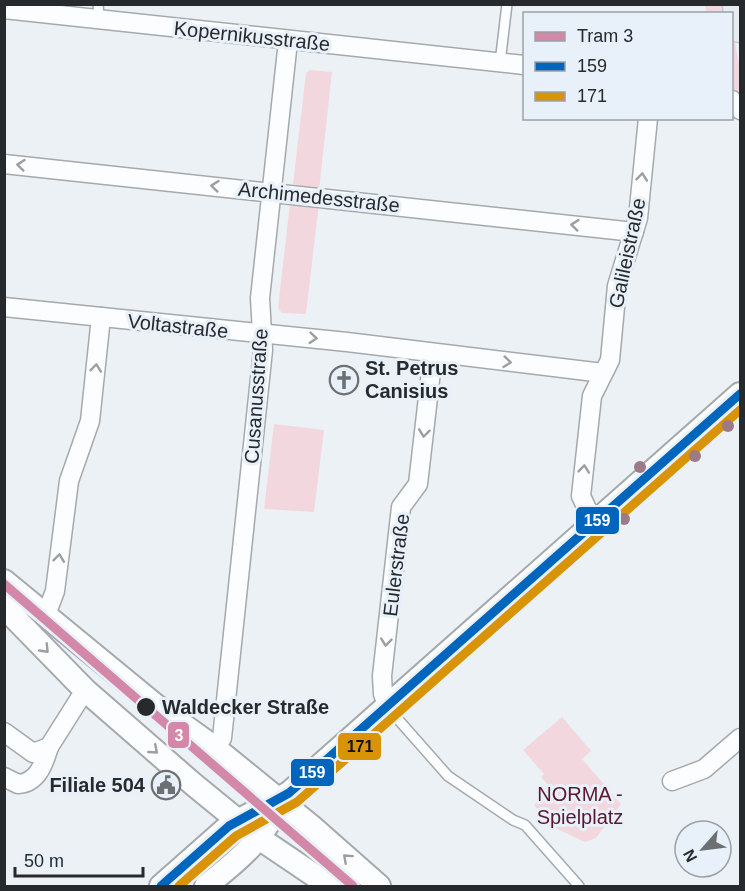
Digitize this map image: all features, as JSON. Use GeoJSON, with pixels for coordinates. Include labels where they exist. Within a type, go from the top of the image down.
{"type":"FeatureCollection","features":[{"type":"Feature","properties":{"kind":"highway"},"geometry":{"type":"LineString","coordinates":[[738,4],[741,27]]}},
{"type":"Feature","properties":{"kind":"street","name":"Kopernikusstraße"},"geometry":{"type":"LineString","coordinates":[[6,7],[99,12],[288,41],[523,65]]}},
{"type":"Feature","properties":{"kind":"street","name":"Cusanusstraße"},"geometry":{"type":"LineString","coordinates":[[215,748],[222,738],[263,350],[260,298],[288,41]]}},
{"type":"Feature","properties":{"kind":"street","name":"Galileistraße"},"geometry":{"type":"LineString","coordinates":[[597,522],[588,511],[581,496],[592,396],[610,360],[616,285],[638,218],[648,120]]}},
{"type":"Feature","properties":{"kind":"street","name":"Archimedesstraße"},"geometry":{"type":"LineString","coordinates":[[4,164],[634,232]]}},
{"type":"Feature","properties":{"kind":"street","name":"Voltastraße"},"geometry":{"type":"LineString","coordinates":[[4,307],[347,342],[603,373]]}},
{"type":"Feature","properties":{"kind":"street"},"geometry":{"type":"LineString","coordinates":[[46,615],[55,591],[69,481],[90,421],[101,317]]}},
{"type":"Feature","properties":{"kind":"street","name":"Eulerstraße"},"geometry":{"type":"LineString","coordinates":[[388,707],[383,694],[382,676],[401,507],[418,484],[433,354]]}},
{"type":"Feature","properties":{"kind":"street"},"geometry":{"type":"LineString","coordinates":[[161,886],[237,821],[279,800],[388,707],[741,394]]}},
{"type":"Feature","properties":{"kind":"street"},"geometry":{"type":"LineString","coordinates":[[4,581],[155,705],[215,748],[279,800],[379,886]]}},
{"type":"Feature","properties":{"kind":"street"},"geometry":{"type":"LineString","coordinates":[[4,607],[85,690],[237,821],[330,886]]}},
{"type":"Feature","properties":{"kind":"street"},"geometry":{"type":"LineString","coordinates":[[4,777],[18,784],[33,779],[44,764],[49,747],[85,690]]}},
{"type":"Feature","properties":{"kind":"street"},"geometry":{"type":"LineString","coordinates":[[4,732],[33,753],[49,747]]}},
{"type":"Feature","properties":{"kind":"street"},"geometry":{"type":"LineString","coordinates":[[672,781],[704,769],[741,738]]}},
{"type":"Feature","properties":{"kind":"street"},"geometry":{"type":"LineString","coordinates":[[206,886],[236,862],[259,838],[273,818],[279,800]]}},
{"type":"Feature","properties":{"kind":"lane"},"geometry":{"type":"LineString","coordinates":[[500,63],[507,4]]}},
{"type":"Feature","properties":{"kind":"lane"},"geometry":{"type":"LineString","coordinates":[[388,707],[448,776],[513,820],[525,825],[579,886]]}},
{"type":"Feature","properties":{"kind":"green space"},"geometry":{"type":"Polygon","coordinates":[[[705,5],[728,5],[730,12],[706,12],[705,5]]]}},
{"type":"Feature","properties":{"kind":"green space"},"geometry":{"type":"Polygon","coordinates":[[[733,32],[740,69],[740,98],[733,88],[733,32]]]}},
{"type":"Feature","properties":{"kind":"green space"},"geometry":{"type":"Polygon","coordinates":[[[310,70],[332,72],[319,190],[293,184],[306,73],[310,70]]]}},
{"type":"Feature","properties":{"kind":"green space"},"geometry":{"type":"Polygon","coordinates":[[[290,203],[319,203],[306,314],[282,313],[278,308],[290,203]]]}},
{"type":"Feature","properties":{"kind":"green space"},"geometry":{"type":"Polygon","coordinates":[[[274,424],[324,430],[314,512],[264,509],[274,424]]]}},
{"type":"Feature","properties":{"kind":"green space","name":"NORMA - Spielplatz"},"geometry":{"type":"Polygon","coordinates":[[[562,717],[591,751],[582,759],[621,804],[596,838],[585,842],[553,827],[534,805],[551,788],[541,777],[544,774],[523,750],[562,717]]]}},
{"type":"Feature","properties":{"kind":"tram line","name":"3"},"geometry":{"type":"LineString","coordinates":[[4,584],[353,886]]}},
{"type":"Feature","properties":{"kind":"transit line","name":"159"},"geometry":{"type":"LineString","coordinates":[[161,886],[229,826],[289,793],[740,394]]}},
{"type":"Feature","properties":{"kind":"transit line","name":"171"},"geometry":{"type":"LineString","coordinates":[[179,886],[236,836],[297,802],[740,410]]}},
{"type":"Feature","properties":{"kind":"place","name":"St. Petrus Canisius"},"geometry":{"type":"Point","coordinates":[344,380]}},
{"type":"Feature","properties":{"kind":"place","name":"Waldecker Straße"},"geometry":{"type":"Point","coordinates":[146,707]}},
{"type":"Feature","properties":{"kind":"place","name":"Filiale 504"},"geometry":{"type":"Point","coordinates":[166,785]}}]}
